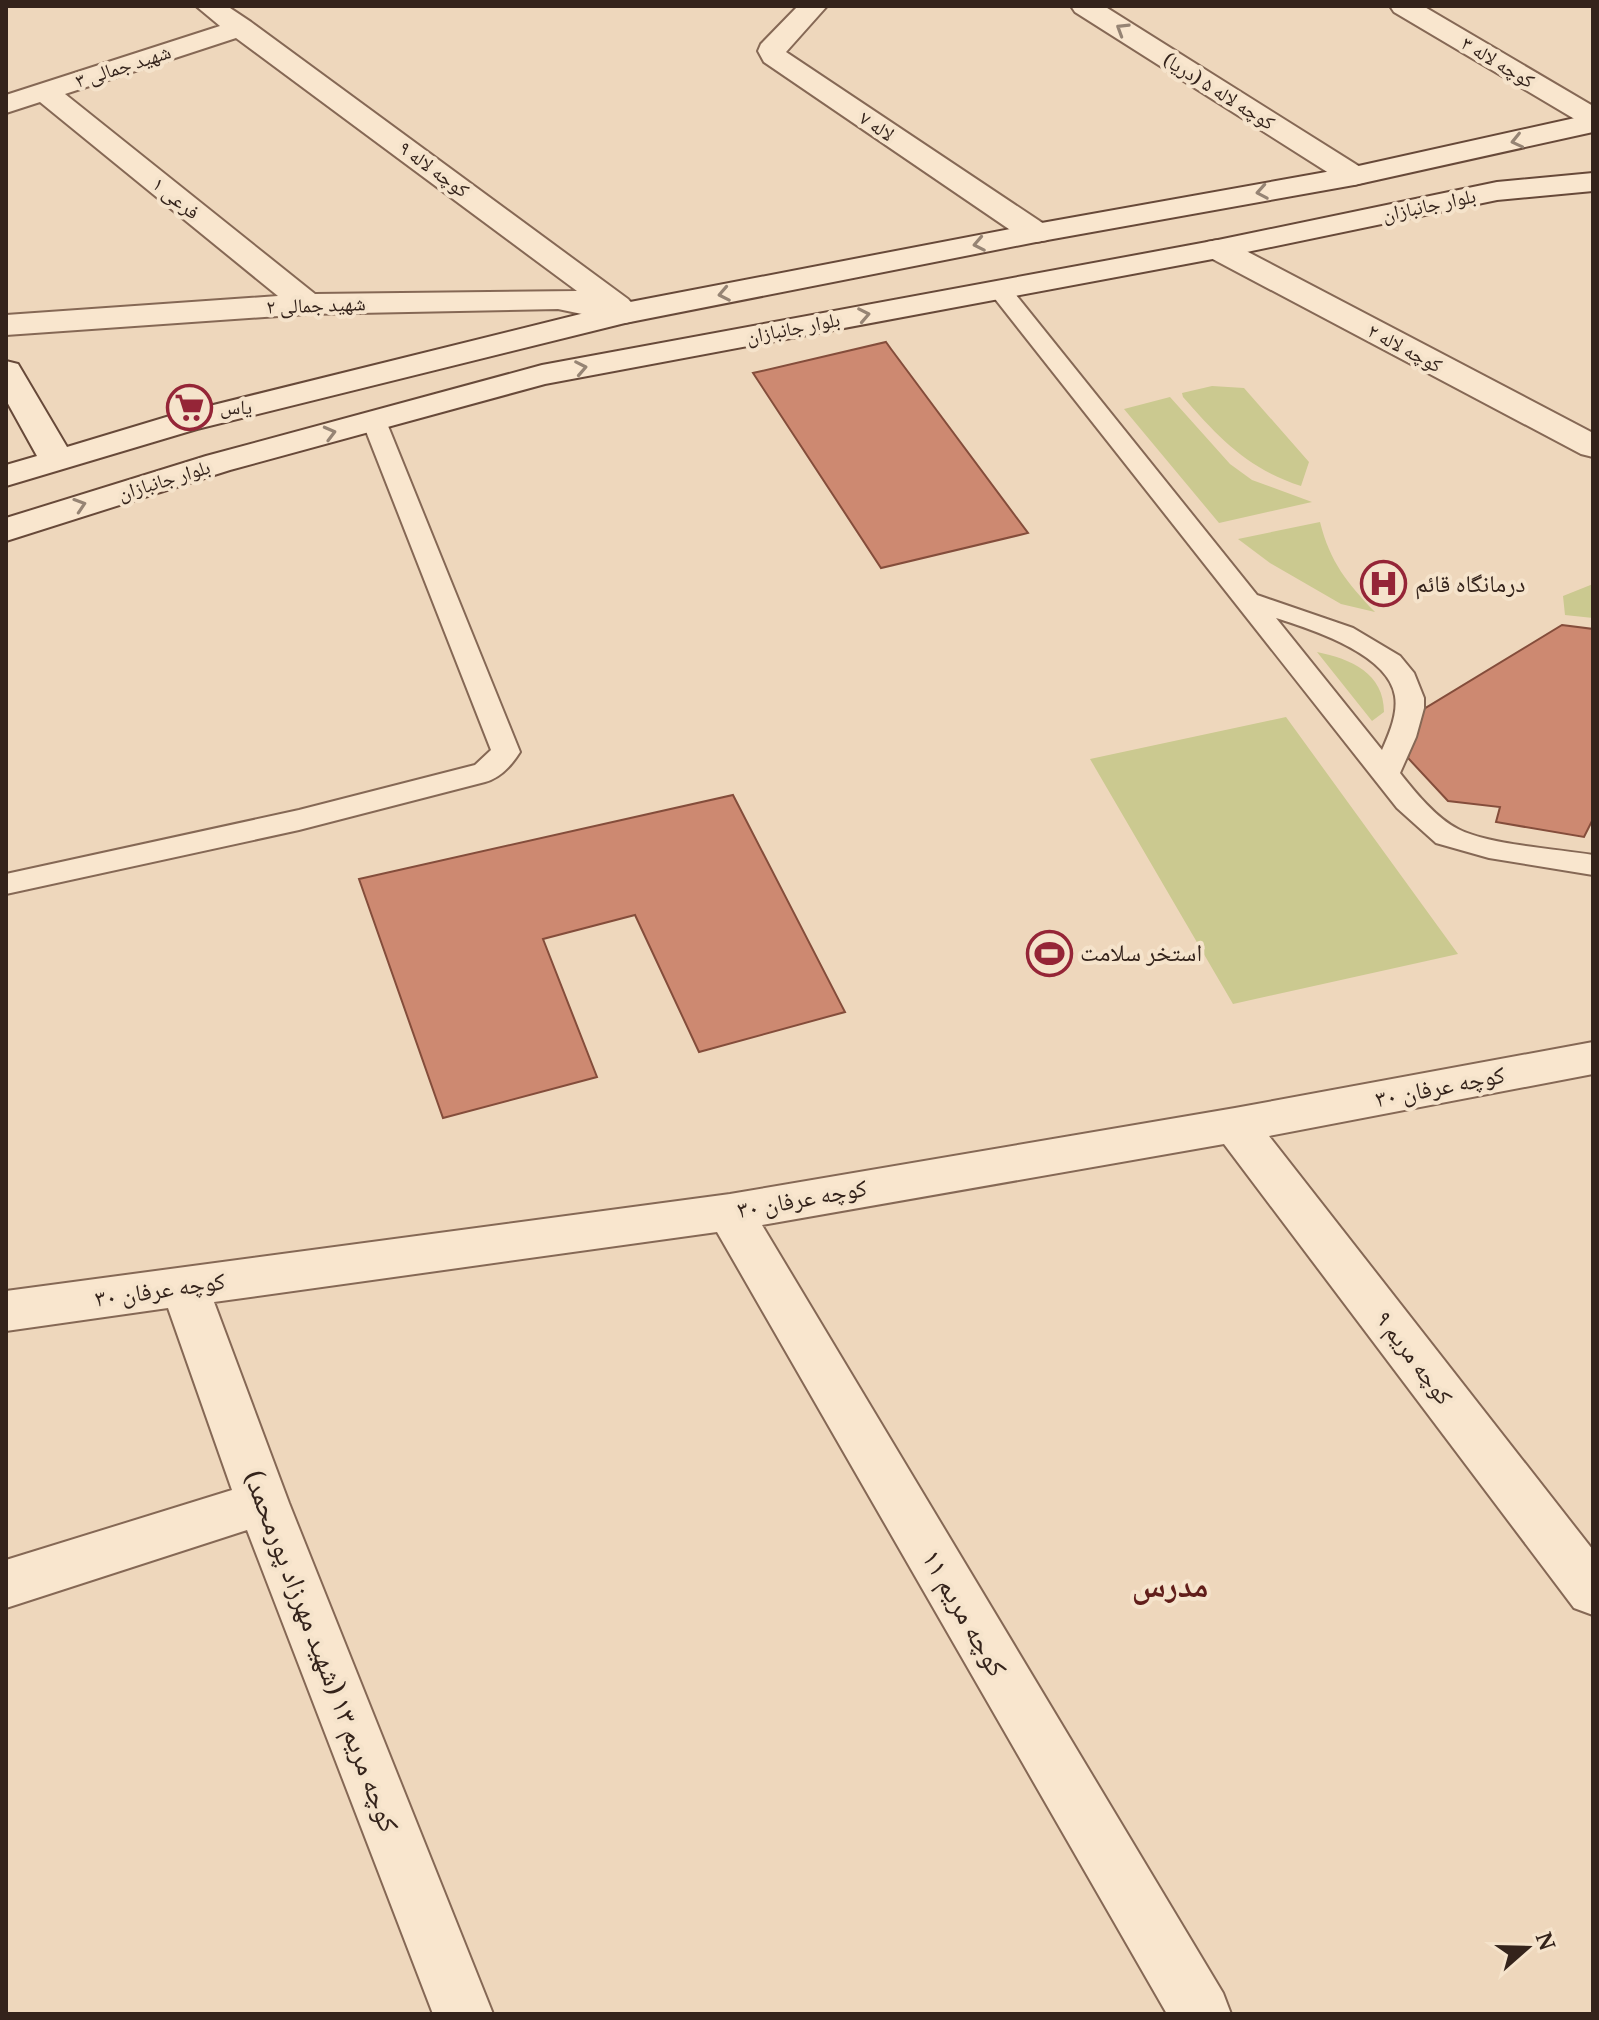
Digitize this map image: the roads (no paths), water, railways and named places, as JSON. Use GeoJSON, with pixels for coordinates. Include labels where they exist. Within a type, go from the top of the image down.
{"type":"FeatureCollection","features":[{"type":"Feature","properties":{"kind":"street","name":"کوچه لاله ۹"},"geometry":{"type":"LineString","coordinates":[[210,6],[625,313]]}},
{"type":"Feature","properties":{"kind":"street","name":"لاله ۷"},"geometry":{"type":"LineString","coordinates":[[813,6],[775,44],[772,51],[774,56],[1036,233]]}},
{"type":"Feature","properties":{"kind":"street","name":"کوچه لاله ۵ (دریا)"},"geometry":{"type":"LineString","coordinates":[[1085,6],[1354,176]]}},
{"type":"Feature","properties":{"kind":"street","name":"کوچه لاله ۳"},"geometry":{"type":"LineString","coordinates":[[1404,6],[1593,120]]}},
{"type":"Feature","properties":{"kind":"street","name":"شهید جمالی ۳"},"geometry":{"type":"LineString","coordinates":[[6,104],[241,28]]}},
{"type":"Feature","properties":{"kind":"street","name":"فرعی ۱"},"geometry":{"type":"LineString","coordinates":[[45,92],[307,304]]}},
{"type":"Feature","properties":{"kind":"street","name":"بلوار جانبازان"},"geometry":{"type":"LineString","coordinates":[[6,476],[318,387],[625,313],[1036,233],[1354,176],[1456,155],[1593,120]]}},
{"type":"Feature","properties":{"kind":"street"},"geometry":{"type":"LineString","coordinates":[[1456,155],[1484,165],[1498,178],[1497,191]]}},
{"type":"Feature","properties":{"kind":"street","name":"بلوار جانبازان"},"geometry":{"type":"LineString","coordinates":[[6,530],[204,468],[542,375],[1218,249],[1497,191],[1593,182]]}},
{"type":"Feature","properties":{"kind":"street","name":"کوچه لاله ۲"},"geometry":{"type":"LineString","coordinates":[[1218,249],[1593,447]]}},
{"type":"Feature","properties":{"kind":"street","name":"شهید جمالی ۲"},"geometry":{"type":"LineString","coordinates":[[6,325],[307,304],[558,299],[625,313]]}},
{"type":"Feature","properties":{"kind":"street"},"geometry":{"type":"LineString","coordinates":[[6,371],[57,460]]}},
{"type":"Feature","properties":{"kind":"street","name":"کوچه عرفان ۳۰"},"geometry":{"type":"LineString","coordinates":[[6,1311],[730,1212],[1235,1125],[1593,1058]]}},
{"type":"Feature","properties":{"kind":"street","name":"کوچه مریم ۹"},"geometry":{"type":"LineString","coordinates":[[1235,1125],[1593,1591]]}},
{"type":"Feature","properties":{"kind":"street","name":"کوچه مریم ۱۱"},"geometry":{"type":"LineString","coordinates":[[730,1212],[1201,2014]]}},
{"type":"Feature","properties":{"kind":"street","name":"کوچه مریم ۱۳ (شهید مهرزاد پورمحمد)"},"geometry":{"type":"LineString","coordinates":[[184,1286],[263,1503],[463,2014]]}},
{"type":"Feature","properties":{"kind":"street"},"geometry":{"type":"LineString","coordinates":[[6,1584],[263,1503]]}},
{"type":"Feature","properties":{"kind":"lane"},"geometry":{"type":"LineString","coordinates":[[1000,290],[1407,801],[1447,836],[1489,848],[1593,865]]}},
{"type":"Feature","properties":{"kind":"lane"},"geometry":{"type":"LineString","coordinates":[[6,884],[299,820],[485,772],[506,752],[374,421]]}},
{"type":"Feature","properties":{"kind":"lane"},"geometry":{"type":"LineString","coordinates":[[1248,601],[1325,625],[1367,647],[1396,668],[1410,696],[1406,726],[1385,774]]}},
{"type":"Feature","properties":{"kind":"place","name":"یاس"},"geometry":{"type":"Point","coordinates":[189,407]}},
{"type":"Feature","properties":{"kind":"place","name":"درمانگاه قائم"},"geometry":{"type":"Point","coordinates":[1384,584]}},
{"type":"Feature","properties":{"kind":"place","name":"استخر سلامت"},"geometry":{"type":"Point","coordinates":[1049,953]}},
{"type":"Feature","properties":{"kind":"district","name":"مدرس"},"geometry":{"type":"Point","coordinates":[1170,1586]}}]}
